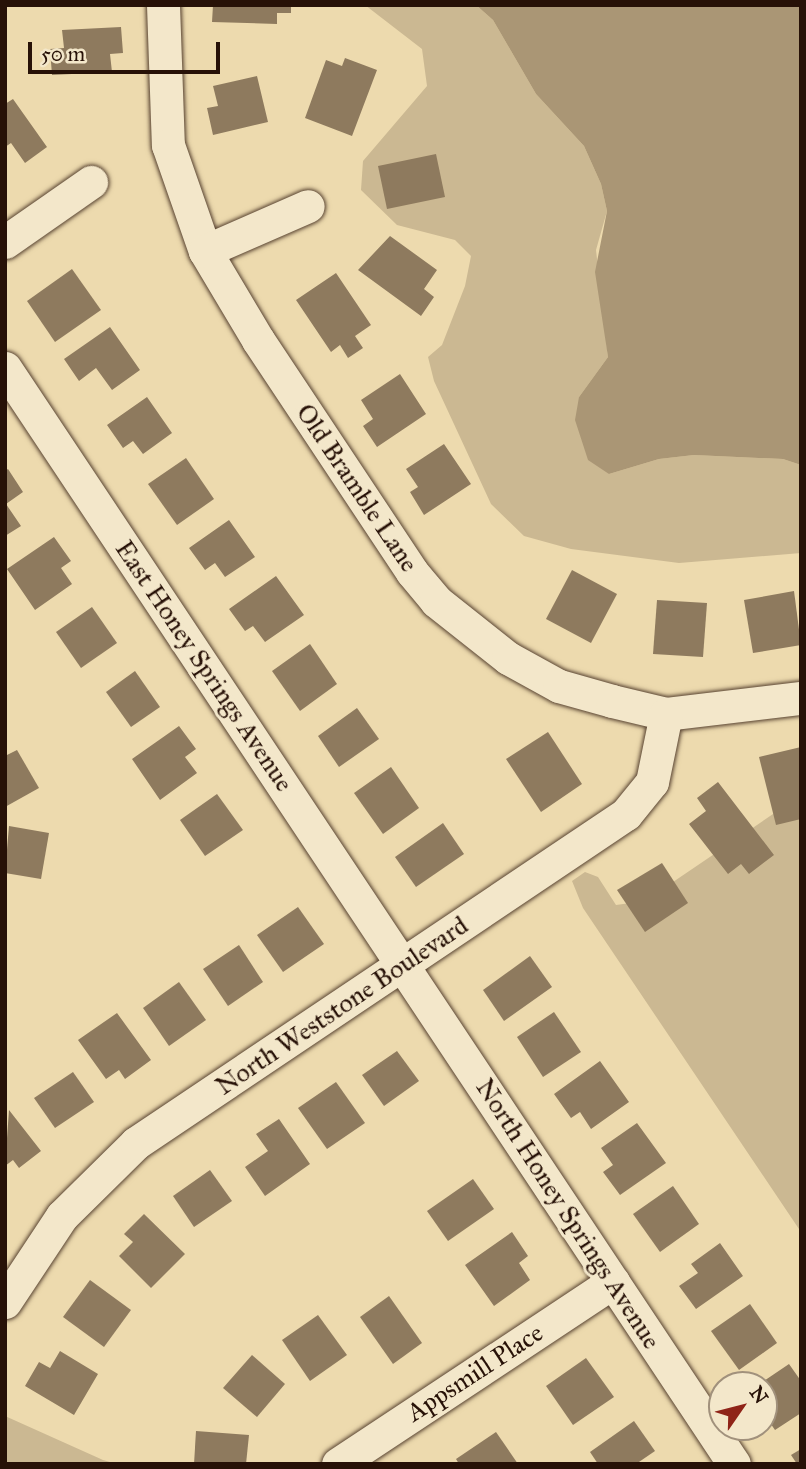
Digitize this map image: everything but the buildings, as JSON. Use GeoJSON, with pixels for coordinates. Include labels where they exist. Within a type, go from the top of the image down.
{"type":"FeatureCollection","features":[{"type":"Feature","properties":{"kind":"street","name":"Old Bramble Lane"},"geometry":{"type":"LineString","coordinates":[[163,5],[162,71],[168,145],[205,251],[265,352],[412,572],[436,600],[462,625],[536,674],[582,693],[666,714],[801,698]]}},
{"type":"Feature","properties":{"kind":"street"},"geometry":{"type":"LineString","coordinates":[[5,242],[91,182]]}},
{"type":"Feature","properties":{"kind":"street"},"geometry":{"type":"LineString","coordinates":[[205,251],[308,206]]}},
{"type":"Feature","properties":{"kind":"street","name":"East Honey Springs Avenue"},"geometry":{"type":"LineString","coordinates":[[5,368],[402,964]]}},
{"type":"Feature","properties":{"kind":"street","name":"North Weststone Boulevard"},"geometry":{"type":"LineString","coordinates":[[5,1302],[62,1216],[108,1166],[136,1143],[626,814],[652,782],[666,714]]}},
{"type":"Feature","properties":{"kind":"street","name":"North Honey Springs Avenue"},"geometry":{"type":"LineString","coordinates":[[402,964],[734,1464]]}},
{"type":"Feature","properties":{"kind":"street","name":"Appsmill Place"},"geometry":{"type":"LineString","coordinates":[[338,1464],[613,1282]]}},
{"type":"Feature","properties":{"kind":"shaded area"},"geometry":{"type":"Polygon","coordinates":[[[365,5],[476,5],[493,20],[536,94],[584,146],[601,184],[607,211],[596,250],[608,357],[579,397],[609,474],[659,459],[694,455],[783,459],[801,465],[801,553],[679,563],[571,549],[524,536],[491,504],[434,381],[428,357],[442,345],[465,286],[471,256],[455,240],[397,225],[361,190],[363,161],[427,86],[422,49],[365,5]]]}},
{"type":"Feature","properties":{"kind":"shaded area"},"geometry":{"type":"Polygon","coordinates":[[[476,5],[801,5],[801,465],[783,459],[694,455],[659,459],[609,474],[588,460],[575,420],[579,397],[608,357],[595,272],[607,211],[601,184],[584,146],[536,94],[493,20],[476,5]]]}},
{"type":"Feature","properties":{"kind":"shaded area"},"geometry":{"type":"Polygon","coordinates":[[[801,795],[801,1232],[583,908],[572,881],[585,872],[598,877],[616,905],[645,901],[801,795]]]}},
{"type":"Feature","properties":{"kind":"shaded area"},"geometry":{"type":"Polygon","coordinates":[[[5,1416],[103,1460],[117,1464],[5,1464],[5,1416]]]}}]}
